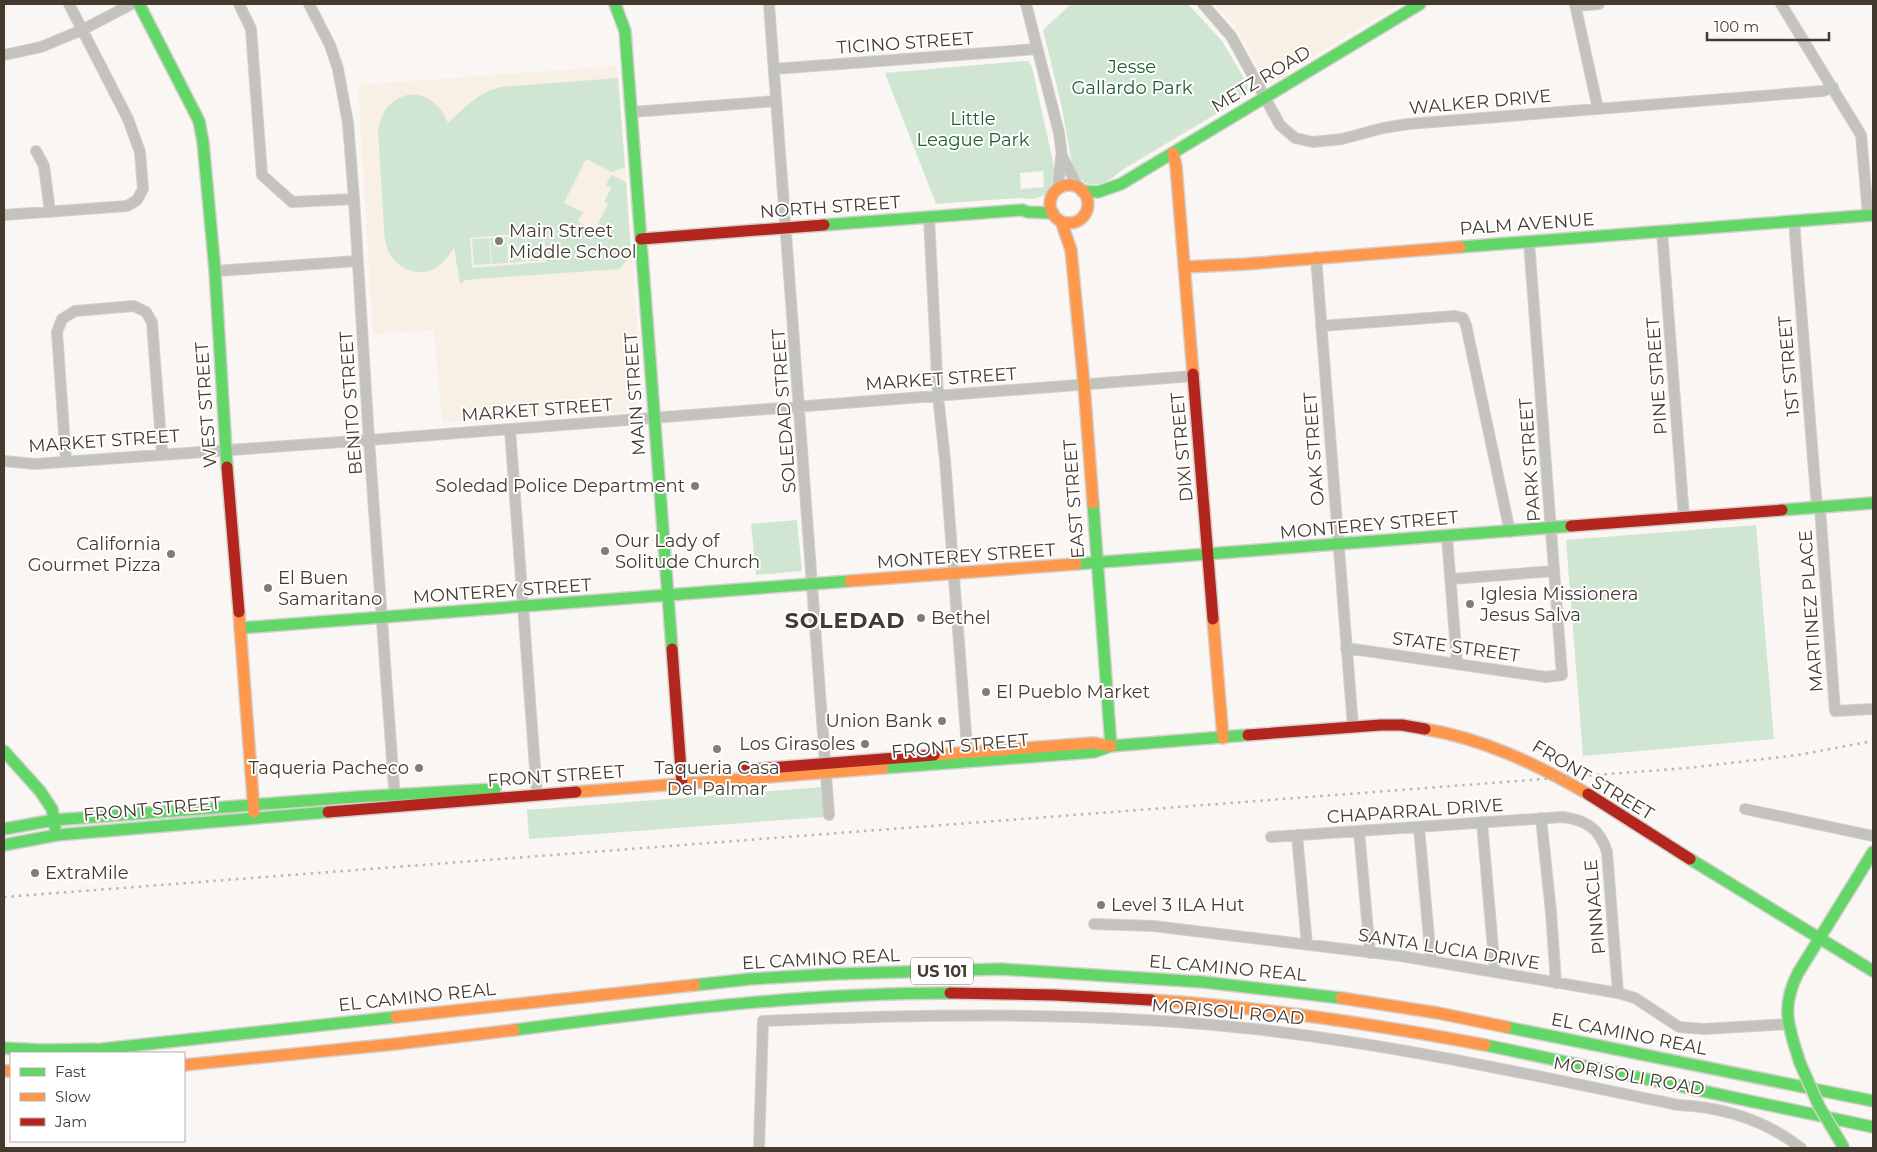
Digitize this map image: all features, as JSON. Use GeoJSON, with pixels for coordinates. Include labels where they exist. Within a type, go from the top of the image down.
{"type":"FeatureCollection","features":[{"type":"Feature","properties":{"kind":"main road","name":"WEST STREET"},"geometry":{"type":"LineString","coordinates":[[139,4],[189,99],[199,121],[203,142],[215,271],[226,450],[255,818]]}},
{"type":"Feature","properties":{"kind":"main road","name":"MAIN STREET"},"geometry":{"type":"LineString","coordinates":[[615,4],[624,31],[632,112],[681,779]]}},
{"type":"Feature","properties":{"kind":"main road","name":"METZ ROAD"},"geometry":{"type":"LineString","coordinates":[[1080,189],[1098,192],[1121,184],[1420,4]]}},
{"type":"Feature","properties":{"kind":"main road","name":"DIXI STREET"},"geometry":{"type":"LineString","coordinates":[[1172,153],[1176,166],[1223,738]]}},
{"type":"Feature","properties":{"kind":"main road","name":"METZ ROAD"},"geometry":{"type":"LineString","coordinates":[[1082,217],[1121,184]]}},
{"type":"Feature","properties":{"kind":"main road"},"geometry":{"type":"LineString","coordinates":[[1068,185],[1080,189],[1087,200],[1082,217],[1070,223],[1061,221],[1053,213],[1050,200],[1058,188],[1068,185]]}},
{"type":"Feature","properties":{"kind":"main road","name":"NORTH STREET"},"geometry":{"type":"LineString","coordinates":[[1022,210],[1027,206],[1050,200]]}},
{"type":"Feature","properties":{"kind":"main road","name":"NORTH STREET"},"geometry":{"type":"LineString","coordinates":[[642,239],[1022,210],[1053,213]]}},
{"type":"Feature","properties":{"kind":"main road","name":"PALM AVENUE"},"geometry":{"type":"LineString","coordinates":[[1184,267],[1246,264],[1870,215]]}},
{"type":"Feature","properties":{"kind":"main road","name":"EAST STREET"},"geometry":{"type":"LineString","coordinates":[[1071,250],[1082,217]]}},
{"type":"Feature","properties":{"kind":"main road","name":"EAST STREET"},"geometry":{"type":"LineString","coordinates":[[1061,221],[1068,246],[1071,250],[1084,385],[1111,746]]}},
{"type":"Feature","properties":{"kind":"main road","name":"MONTEREY STREET"},"geometry":{"type":"LineString","coordinates":[[240,628],[1873,504]]}},
{"type":"Feature","properties":{"kind":"main road","name":"FRONT STREET"},"geometry":{"type":"LineString","coordinates":[[4,845],[57,835],[255,818],[395,801],[968,758],[1093,743],[1111,746],[1353,727],[1410,726],[1472,740],[1516,755],[1563,780],[1873,971]]}},
{"type":"Feature","properties":{"kind":"main road"},"geometry":{"type":"LineString","coordinates":[[4,751],[40,791],[52,809],[57,835]]}},
{"type":"Feature","properties":{"kind":"main road","name":"FRONT STREET"},"geometry":{"type":"LineString","coordinates":[[4,829],[54,820],[254,805],[395,801]]}},
{"type":"Feature","properties":{"kind":"main road"},"geometry":{"type":"LineString","coordinates":[[1844,1148],[1819,1106],[1800,1064],[1787,1008],[1791,988],[1873,852]]}},
{"type":"Feature","properties":{"kind":"main road","name":"EL CAMINO REAL"},"geometry":{"type":"LineString","coordinates":[[4,1048],[43,1050],[120,1047],[750,979],[834,974],[1000,969],[1203,982],[1316,994],[1438,1013],[1873,1101]]}},
{"type":"Feature","properties":{"kind":"main road","name":"US 101"},"geometry":{"type":"LineString","coordinates":[[185,1065],[393,1044],[753,1002],[825,996],[918,993],[1057,995],[1170,1001],[1294,1014],[1398,1029],[1500,1047],[1871,1127]]}},
{"type":"Feature","properties":{"kind":"street"},"geometry":{"type":"LineString","coordinates":[[4,215],[127,206],[137,200],[143,189],[140,152],[128,119],[69,4]]}},
{"type":"Feature","properties":{"kind":"street"},"geometry":{"type":"LineString","coordinates":[[4,55],[41,47],[82,30],[132,4]]}},
{"type":"Feature","properties":{"kind":"street"},"geometry":{"type":"LineString","coordinates":[[239,4],[251,29],[262,175],[292,202],[354,199]]}},
{"type":"Feature","properties":{"kind":"street"},"geometry":{"type":"LineString","coordinates":[[310,6],[321,4]]}},
{"type":"Feature","properties":{"kind":"street","name":"SOLEDAD STREET"},"geometry":{"type":"LineString","coordinates":[[770,4],[829,815]]}},
{"type":"Feature","properties":{"kind":"street"},"geometry":{"type":"LineString","coordinates":[[1026,4],[1062,156],[1080,189]]}},
{"type":"Feature","properties":{"kind":"street","name":"WALKER DRIVE"},"geometry":{"type":"LineString","coordinates":[[1203,4],[1231,36],[1264,98],[1285,131],[1300,140],[1313,142],[1342,139],[1401,125],[1823,91],[1833,87]]}},
{"type":"Feature","properties":{"kind":"street"},"geometry":{"type":"LineString","coordinates":[[1598,109],[1576,5],[1599,4]]}},
{"type":"Feature","properties":{"kind":"street"},"geometry":{"type":"LineString","coordinates":[[1781,4],[1861,135],[1870,215]]}},
{"type":"Feature","properties":{"kind":"street","name":"BENITO STREET"},"geometry":{"type":"LineString","coordinates":[[310,6],[330,45],[338,69],[348,123],[395,801]]}},
{"type":"Feature","properties":{"kind":"street","name":"TICINO STREET"},"geometry":{"type":"LineString","coordinates":[[774,69],[1037,49]]}},
{"type":"Feature","properties":{"kind":"street"},"geometry":{"type":"LineString","coordinates":[[632,112],[776,101]]}},
{"type":"Feature","properties":{"kind":"street"},"geometry":{"type":"LineString","coordinates":[[36,151],[44,166],[50,212]]}},
{"type":"Feature","properties":{"kind":"street"},"geometry":{"type":"LineString","coordinates":[[1058,188],[1062,156]]}},
{"type":"Feature","properties":{"kind":"street"},"geometry":{"type":"LineString","coordinates":[[928,217],[938,396],[968,758]]}},
{"type":"Feature","properties":{"kind":"street","name":"1ST STREET"},"geometry":{"type":"LineString","coordinates":[[1794,221],[1818,508]]}},
{"type":"Feature","properties":{"kind":"street","name":"PINE STREET"},"geometry":{"type":"LineString","coordinates":[[1662,231],[1684,518]]}},
{"type":"Feature","properties":{"kind":"street","name":"PARK STREET"},"geometry":{"type":"LineString","coordinates":[[1529,242],[1562,676]]}},
{"type":"Feature","properties":{"kind":"street","name":"OAK STREET"},"geometry":{"type":"LineString","coordinates":[[1316,257],[1353,727]]}},
{"type":"Feature","properties":{"kind":"street"},"geometry":{"type":"LineString","coordinates":[[215,271],[357,261]]}},
{"type":"Feature","properties":{"kind":"street"},"geometry":{"type":"LineString","coordinates":[[66,461],[57,332],[62,318],[74,311],[134,306],[146,312],[152,322],[162,454]]}},
{"type":"Feature","properties":{"kind":"street"},"geometry":{"type":"LineString","coordinates":[[1321,326],[1456,316],[1463,318],[1510,532]]}},
{"type":"Feature","properties":{"kind":"street","name":"MARKET STREET"},"geometry":{"type":"LineString","coordinates":[[4,461],[35,464],[1193,376]]}},
{"type":"Feature","properties":{"kind":"street"},"geometry":{"type":"LineString","coordinates":[[510,429],[537,790]]}},
{"type":"Feature","properties":{"kind":"street","name":"MARTINEZ PLACE"},"geometry":{"type":"LineString","coordinates":[[1818,508],[1835,711],[1873,708]]}},
{"type":"Feature","properties":{"kind":"street"},"geometry":{"type":"LineString","coordinates":[[1447,536],[1457,663]]}},
{"type":"Feature","properties":{"kind":"street"},"geometry":{"type":"LineString","coordinates":[[1450,579],[1554,571]]}},
{"type":"Feature","properties":{"kind":"street","name":"STATE STREET"},"geometry":{"type":"LineString","coordinates":[[1346,648],[1546,677],[1562,676]]}},
{"type":"Feature","properties":{"kind":"street"},"geometry":{"type":"LineString","coordinates":[[1745,809],[1873,836]]}},
{"type":"Feature","properties":{"kind":"street","name":"CHAPARRAL DRIVE"},"geometry":{"type":"LineString","coordinates":[[1271,837],[1560,817]]}},
{"type":"Feature","properties":{"kind":"street","name":"PINNACLE"},"geometry":{"type":"LineString","coordinates":[[1560,817],[1574,818],[1592,826],[1599,833],[1606,847],[1618,993]]}},
{"type":"Feature","properties":{"kind":"street"},"geometry":{"type":"LineString","coordinates":[[1541,818],[1556,983]]}},
{"type":"Feature","properties":{"kind":"street"},"geometry":{"type":"LineString","coordinates":[[1482,822],[1494,972]]}},
{"type":"Feature","properties":{"kind":"street"},"geometry":{"type":"LineString","coordinates":[[1419,827],[1431,961]]}},
{"type":"Feature","properties":{"kind":"street"},"geometry":{"type":"LineString","coordinates":[[1359,831],[1370,952]]}},
{"type":"Feature","properties":{"kind":"street"},"geometry":{"type":"LineString","coordinates":[[1297,835],[1307,945]]}},
{"type":"Feature","properties":{"kind":"street","name":"SANTA LUCIA DRIVE"},"geometry":{"type":"LineString","coordinates":[[1094,924],[1153,926],[1370,952],[1618,993],[1635,998],[1680,1027],[1704,1029],[1790,1024]]}},
{"type":"Feature","properties":{"kind":"street","name":"MORISOLI ROAD"},"geometry":{"type":"LineString","coordinates":[[759,1148],[763,1021],[884,1016],[1014,1014],[1122,1018],[1251,1028],[1410,1051],[1678,1105],[1711,1108],[1733,1113],[1776,1131],[1801,1148]]}},
{"type":"Feature","properties":{"kind":"shaded area"},"geometry":{"type":"Polygon","coordinates":[[[1214,4],[1400,4],[1289,71],[1287,75],[1271,83],[1266,80],[1234,25],[1214,4]]]}},
{"type":"Feature","properties":{"kind":"shaded area","name":"Main Street Middle School"},"geometry":{"type":"Polygon","coordinates":[[[617,66],[640,362],[635,376],[638,411],[442,422],[434,330],[373,334],[358,85],[617,66]]]}},
{"type":"Feature","properties":{"kind":"green space","name":"Jesse Gallardo Park"},"geometry":{"type":"Polygon","coordinates":[[[1071,4],[1188,4],[1222,41],[1248,85],[1247,93],[1241,99],[1122,170],[1106,182],[1102,184],[1085,183],[1076,174],[1072,163],[1061,103],[1043,30],[1071,4]]]}},
{"type":"Feature","properties":{"kind":"green space","name":"Little League Park"},"geometry":{"type":"Polygon","coordinates":[[[1028,61],[1032,67],[1053,162],[1055,175],[1050,189],[1045,195],[1034,199],[1018,198],[936,204],[885,73],[1028,61]],[[1043,171],[1020,173],[1021,189],[1044,187],[1043,171]]]}},
{"type":"Feature","properties":{"kind":"green space"},"geometry":{"type":"Polygon","coordinates":[[[618,78],[625,167],[612,172],[586,159],[564,203],[583,212],[578,222],[595,230],[608,204],[604,202],[611,188],[606,185],[611,175],[626,182],[631,254],[620,269],[476,279],[466,280],[460,284],[454,247],[440,265],[425,272],[408,270],[392,257],[387,247],[384,233],[378,132],[382,117],[389,106],[398,98],[409,95],[420,96],[431,100],[441,109],[448,123],[478,97],[500,87],[618,78]],[[544,232],[470,238],[472,268],[546,262],[544,232]]]}},
{"type":"Feature","properties":{"kind":"green space"},"geometry":{"type":"Polygon","coordinates":[[[543,234],[544,260],[528,261],[526,235],[543,234]]]}},
{"type":"Feature","properties":{"kind":"green space"},"geometry":{"type":"Polygon","coordinates":[[[525,235],[526,261],[510,263],[508,237],[525,235]]]}},
{"type":"Feature","properties":{"kind":"green space"},"geometry":{"type":"Polygon","coordinates":[[[507,237],[508,263],[492,264],[490,238],[507,237]]]}},
{"type":"Feature","properties":{"kind":"green space"},"geometry":{"type":"Polygon","coordinates":[[[489,238],[491,264],[474,265],[472,239],[489,238]]]}},
{"type":"Feature","properties":{"kind":"green space"},"geometry":{"type":"Polygon","coordinates":[[[797,520],[802,571],[756,575],[751,524],[797,520]]]}},
{"type":"Feature","properties":{"kind":"green space"},"geometry":{"type":"Polygon","coordinates":[[[1756,525],[1774,739],[1583,756],[1566,540],[1756,525]]]}},
{"type":"Feature","properties":{"kind":"green space"},"geometry":{"type":"Polygon","coordinates":[[[822,787],[824,817],[529,839],[527,810],[822,787]]]}},
{"type":"Feature","properties":{"kind":"railway"},"geometry":{"type":"LineString","coordinates":[[4,897],[1687,768],[1798,755],[1873,741]]}},
{"type":"Feature","properties":{"kind":"traffic: fast"},"geometry":{"type":"LineString","coordinates":[[139,4],[199,121],[203,142],[215,271],[227,467]]}},
{"type":"Feature","properties":{"kind":"traffic: fast"},"geometry":{"type":"LineString","coordinates":[[615,4],[625,31],[672,649]]}},
{"type":"Feature","properties":{"kind":"traffic: fast"},"geometry":{"type":"LineString","coordinates":[[1082,191],[1098,192],[1121,184],[1420,4]]}},
{"type":"Feature","properties":{"kind":"traffic: fast"},"geometry":{"type":"LineString","coordinates":[[824,225],[1022,210],[1053,213]]}},
{"type":"Feature","properties":{"kind":"traffic: fast"},"geometry":{"type":"LineString","coordinates":[[1460,247],[1873,215]]}},
{"type":"Feature","properties":{"kind":"traffic: fast"},"geometry":{"type":"LineString","coordinates":[[1093,503],[1111,746]]}},
{"type":"Feature","properties":{"kind":"traffic: fast"},"geometry":{"type":"LineString","coordinates":[[1782,510],[1873,503]]}},
{"type":"Feature","properties":{"kind":"traffic: fast"},"geometry":{"type":"LineString","coordinates":[[1076,564],[1571,526]]}},
{"type":"Feature","properties":{"kind":"traffic: fast"},"geometry":{"type":"LineString","coordinates":[[240,628],[850,581]]}},
{"type":"Feature","properties":{"kind":"traffic: fast"},"geometry":{"type":"LineString","coordinates":[[883,768],[1094,752],[1111,746],[1248,735]]}},
{"type":"Feature","properties":{"kind":"traffic: fast"},"geometry":{"type":"LineString","coordinates":[[4,751],[40,791],[52,809],[55,827]]}},
{"type":"Feature","properties":{"kind":"traffic: fast"},"geometry":{"type":"LineString","coordinates":[[4,829],[54,820],[357,797],[495,789]]}},
{"type":"Feature","properties":{"kind":"traffic: fast"},"geometry":{"type":"LineString","coordinates":[[4,845],[57,835],[328,812]]}},
{"type":"Feature","properties":{"kind":"traffic: fast"},"geometry":{"type":"LineString","coordinates":[[1800,1063],[1788,1018],[1789,997],[1792,985],[1873,852]]}},
{"type":"Feature","properties":{"kind":"traffic: fast"},"geometry":{"type":"LineString","coordinates":[[1690,859],[1873,971]]}},
{"type":"Feature","properties":{"kind":"traffic: fast"},"geometry":{"type":"LineString","coordinates":[[695,985],[750,979],[834,974],[1000,969],[1203,982],[1341,998]]}},
{"type":"Feature","properties":{"kind":"traffic: fast"},"geometry":{"type":"LineString","coordinates":[[514,1030],[732,1004],[841,996],[950,993]]}},
{"type":"Feature","properties":{"kind":"traffic: fast"},"geometry":{"type":"LineString","coordinates":[[4,1048],[43,1050],[102,1049],[396,1017]]}},
{"type":"Feature","properties":{"kind":"traffic: fast"},"geometry":{"type":"LineString","coordinates":[[1506,1027],[1873,1101]]}},
{"type":"Feature","properties":{"kind":"traffic: fast"},"geometry":{"type":"LineString","coordinates":[[1485,1045],[1873,1127]]}},
{"type":"Feature","properties":{"kind":"traffic: fast"},"geometry":{"type":"LineString","coordinates":[[1800,1063],[1819,1106],[1844,1148]]}},
{"type":"Feature","properties":{"kind":"traffic: slow"},"geometry":{"type":"LineString","coordinates":[[1173,153],[1176,166],[1193,374]]}},
{"type":"Feature","properties":{"kind":"traffic: slow"},"geometry":{"type":"LineString","coordinates":[[1069,185],[1082,191],[1088,204],[1082,217],[1069,223],[1056,217],[1050,204],[1056,191],[1069,185]]}},
{"type":"Feature","properties":{"kind":"traffic: slow"},"geometry":{"type":"LineString","coordinates":[[1061,221],[1071,250],[1093,503]]}},
{"type":"Feature","properties":{"kind":"traffic: slow"},"geometry":{"type":"LineString","coordinates":[[1184,267],[1460,247]]}},
{"type":"Feature","properties":{"kind":"traffic: slow"},"geometry":{"type":"LineString","coordinates":[[850,581],[1076,564]]}},
{"type":"Feature","properties":{"kind":"traffic: slow"},"geometry":{"type":"LineString","coordinates":[[239,612],[254,812]]}},
{"type":"Feature","properties":{"kind":"traffic: slow"},"geometry":{"type":"LineString","coordinates":[[1213,619],[1223,738]]}},
{"type":"Feature","properties":{"kind":"traffic: slow"},"geometry":{"type":"LineString","coordinates":[[1425,729],[1447,733],[1489,746],[1529,763],[1588,794]]}},
{"type":"Feature","properties":{"kind":"traffic: slow"},"geometry":{"type":"LineString","coordinates":[[934,755],[1093,743],[1111,746]]}},
{"type":"Feature","properties":{"kind":"traffic: slow"},"geometry":{"type":"LineString","coordinates":[[576,792],[883,768]]}},
{"type":"Feature","properties":{"kind":"traffic: slow"},"geometry":{"type":"LineString","coordinates":[[396,1017],[695,985]]}},
{"type":"Feature","properties":{"kind":"traffic: slow"},"geometry":{"type":"LineString","coordinates":[[1341,998],[1438,1013],[1506,1027]]}},
{"type":"Feature","properties":{"kind":"traffic: slow"},"geometry":{"type":"LineString","coordinates":[[1151,1000],[1235,1007],[1318,1017],[1485,1045]]}},
{"type":"Feature","properties":{"kind":"traffic: slow"},"geometry":{"type":"LineString","coordinates":[[185,1065],[514,1030]]}},
{"type":"Feature","properties":{"kind":"traffic: slow"},"geometry":{"type":"LineString","coordinates":[[4,1071],[10,1071]]}},
{"type":"Feature","properties":{"kind":"traffic: jam"},"geometry":{"type":"LineString","coordinates":[[641,239],[824,225]]}},
{"type":"Feature","properties":{"kind":"traffic: jam"},"geometry":{"type":"LineString","coordinates":[[1193,374],[1213,619]]}},
{"type":"Feature","properties":{"kind":"traffic: jam"},"geometry":{"type":"LineString","coordinates":[[227,467],[239,612]]}},
{"type":"Feature","properties":{"kind":"traffic: jam"},"geometry":{"type":"LineString","coordinates":[[1571,526],[1782,510]]}},
{"type":"Feature","properties":{"kind":"traffic: jam"},"geometry":{"type":"LineString","coordinates":[[672,649],[682,784]]}},
{"type":"Feature","properties":{"kind":"traffic: jam"},"geometry":{"type":"LineString","coordinates":[[1248,735],[1381,725],[1402,725],[1425,729]]}},
{"type":"Feature","properties":{"kind":"traffic: jam"},"geometry":{"type":"LineString","coordinates":[[744,770],[934,755]]}},
{"type":"Feature","properties":{"kind":"traffic: jam"},"geometry":{"type":"LineString","coordinates":[[328,812],[576,792]]}},
{"type":"Feature","properties":{"kind":"traffic: jam"},"geometry":{"type":"LineString","coordinates":[[1588,794],[1690,859]]}},
{"type":"Feature","properties":{"kind":"traffic: jam"},"geometry":{"type":"LineString","coordinates":[[950,993],[1054,995],[1151,1000]]}},
{"type":"Feature","properties":{"kind":"place","name":"Main Street Middle School"},"geometry":{"type":"Point","coordinates":[499,241]}},
{"type":"Feature","properties":{"kind":"place","name":"Soledad Police Department"},"geometry":{"type":"Point","coordinates":[695,486]}},
{"type":"Feature","properties":{"kind":"place","name":"Our Lady of Solitude Church"},"geometry":{"type":"Point","coordinates":[605,551]}},
{"type":"Feature","properties":{"kind":"place","name":"California Gourmet Pizza"},"geometry":{"type":"Point","coordinates":[171,554]}},
{"type":"Feature","properties":{"kind":"place","name":"El Buen Samaritano"},"geometry":{"type":"Point","coordinates":[268,588]}},
{"type":"Feature","properties":{"kind":"place","name":"Iglesia Missionera Jesus Salva"},"geometry":{"type":"Point","coordinates":[1470,604]}},
{"type":"Feature","properties":{"kind":"place","name":"Bethel"},"geometry":{"type":"Point","coordinates":[921,618]}},
{"type":"Feature","properties":{"kind":"place","name":"El Pueblo Market"},"geometry":{"type":"Point","coordinates":[986,692]}},
{"type":"Feature","properties":{"kind":"place","name":"Union Bank"},"geometry":{"type":"Point","coordinates":[942,721]}},
{"type":"Feature","properties":{"kind":"place","name":"Los Girasoles"},"geometry":{"type":"Point","coordinates":[865,744]}},
{"type":"Feature","properties":{"kind":"place","name":"Taqueria Casa Del Palmar"},"geometry":{"type":"Point","coordinates":[717,749]}},
{"type":"Feature","properties":{"kind":"place","name":"Taqueria Pacheco"},"geometry":{"type":"Point","coordinates":[419,768]}},
{"type":"Feature","properties":{"kind":"place","name":"ExtraMile"},"geometry":{"type":"Point","coordinates":[35,873]}},
{"type":"Feature","properties":{"kind":"place","name":"Level 3 ILA Hut"},"geometry":{"type":"Point","coordinates":[1101,905]}},
{"type":"Feature","properties":{"kind":"district","name":"SOLEDAD"},"geometry":{"type":"Point","coordinates":[845,620]}}]}
